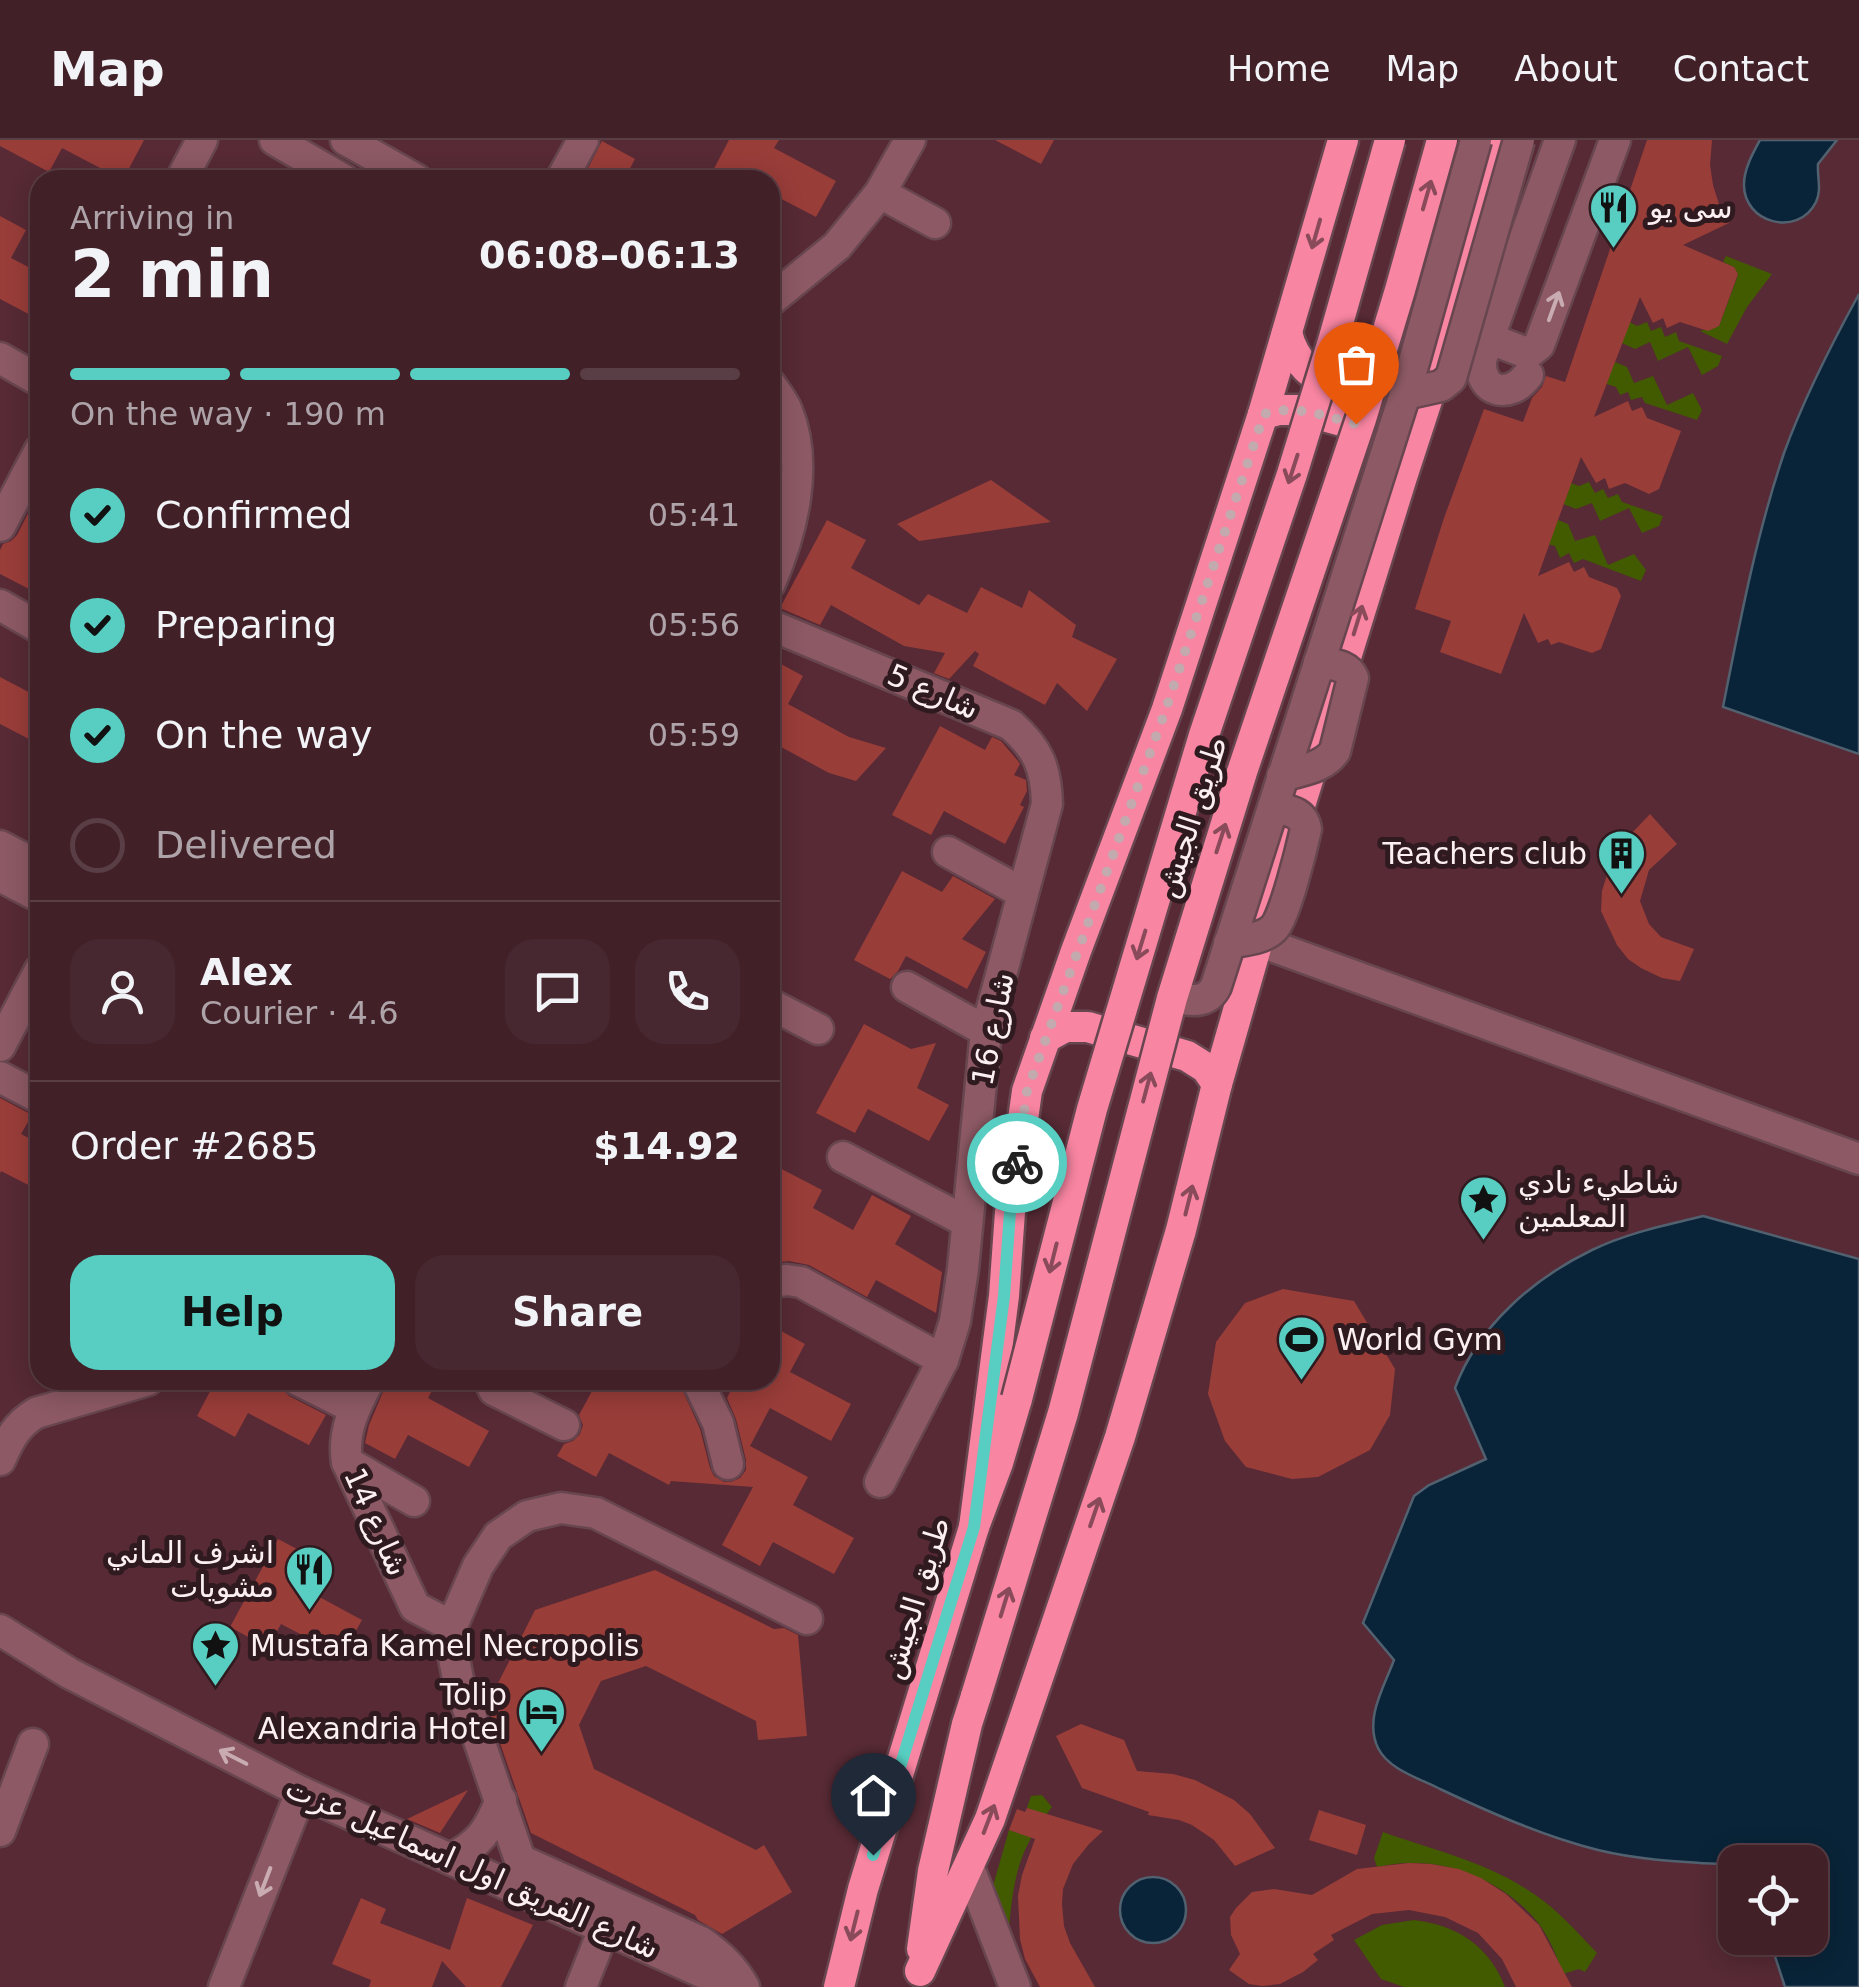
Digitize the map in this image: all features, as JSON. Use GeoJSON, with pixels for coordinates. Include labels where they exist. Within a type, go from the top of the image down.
{"type":"FeatureCollection","features":[{"type":"Feature","properties":{"kind":"highway"},"geometry":{"type":"LineString","coordinates":[[974,1527],[1027,1091],[1166,709],[1264,414],[1343,140]]}},
{"type":"Feature","properties":{"kind":"highway","name":"طريق الجيش"},"geometry":{"type":"LineString","coordinates":[[839,1987],[862,1889],[1017,1399],[1092,1109],[1204,736],[1333,341],[1390,140]]}},
{"type":"Feature","properties":{"kind":"highway","name":"طريق الجيش"},"geometry":{"type":"LineString","coordinates":[[919,1979],[933,1871],[967,1724],[1068,1394],[1146,1088],[1242,772],[1361,420],[1442,140]]}},
{"type":"Feature","properties":{"kind":"highway"},"geometry":{"type":"LineString","coordinates":[[1288,333],[1294,354],[1324,383],[1375,405],[1395,406],[1415,400],[1459,295],[1502,140]]}},
{"type":"Feature","properties":{"kind":"highway"},"geometry":{"type":"LineString","coordinates":[[919,1979],[996,1800],[1120,1437],[1181,1230],[1217,1084],[1244,942],[1402,477],[1418,391]]}},
{"type":"Feature","properties":{"kind":"highway"},"geometry":{"type":"LineString","coordinates":[[1264,414],[1302,410],[1367,428],[1394,453],[1402,477]]}},
{"type":"Feature","properties":{"kind":"highway"},"geometry":{"type":"LineString","coordinates":[[1045,1038],[1065,1027],[1088,1027],[1187,1056],[1206,1068],[1217,1084]]}},
{"type":"Feature","properties":{"kind":"street"},"geometry":{"type":"LineString","coordinates":[[186,170],[202,140]]}},
{"type":"Feature","properties":{"kind":"street"},"geometry":{"type":"LineString","coordinates":[[275,140],[329,170]]}},
{"type":"Feature","properties":{"kind":"street"},"geometry":{"type":"LineString","coordinates":[[566,170],[583,140]]}},
{"type":"Feature","properties":{"kind":"street"},"geometry":{"type":"LineString","coordinates":[[780,293],[837,246],[880,193],[910,140]]}},
{"type":"Feature","properties":{"kind":"street"},"geometry":{"type":"LineString","coordinates":[[1172,998],[1199,1000],[1210,996],[1244,942],[1282,776],[1318,662],[1418,391],[1476,140]]}},
{"type":"Feature","properties":{"kind":"street"},"geometry":{"type":"LineString","coordinates":[[1418,391],[1442,386],[1451,378],[1519,140]]}},
{"type":"Feature","properties":{"kind":"street"},"geometry":{"type":"LineString","coordinates":[[1528,375],[1518,387],[1494,388],[1480,368],[1560,140]]}},
{"type":"Feature","properties":{"kind":"street"},"geometry":{"type":"LineString","coordinates":[[1459,295],[1524,352],[1539,345],[1615,140]]}},
{"type":"Feature","properties":{"kind":"street"},"geometry":{"type":"LineString","coordinates":[[356,146],[399,170]]}},
{"type":"Feature","properties":{"kind":"street"},"geometry":{"type":"LineString","coordinates":[[880,193],[934,223]]}},
{"type":"Feature","properties":{"kind":"street"},"geometry":{"type":"LineString","coordinates":[[0,358],[30,375]]}},
{"type":"Feature","properties":{"kind":"street"},"geometry":{"type":"LineString","coordinates":[[780,399],[796,438],[798,473],[789,528],[780,554]]}},
{"type":"Feature","properties":{"kind":"street"},"geometry":{"type":"LineString","coordinates":[[0,526],[30,471]]}},
{"type":"Feature","properties":{"kind":"street"},"geometry":{"type":"LineString","coordinates":[[780,508],[798,473]]}},
{"type":"Feature","properties":{"kind":"street"},"geometry":{"type":"LineString","coordinates":[[0,605],[30,622]]}},
{"type":"Feature","properties":{"kind":"street","name":"شارع 5"},"geometry":{"type":"LineString","coordinates":[[780,629],[1011,725],[1028,740],[1040,759],[1047,781],[1047,804]]}},
{"type":"Feature","properties":{"kind":"street"},"geometry":{"type":"LineString","coordinates":[[1282,776],[1318,766],[1335,751],[1353,678],[1343,667],[1318,662]]}},
{"type":"Feature","properties":{"kind":"street","name":"شارع 16"},"geometry":{"type":"LineString","coordinates":[[880,1482],[943,1360],[955,1320],[986,1031],[1047,804]]}},
{"type":"Feature","properties":{"kind":"street"},"geometry":{"type":"LineString","coordinates":[[1244,942],[1273,930],[1306,829],[1302,817],[1273,807]]}},
{"type":"Feature","properties":{"kind":"street"},"geometry":{"type":"LineString","coordinates":[[0,846],[30,861]]}},
{"type":"Feature","properties":{"kind":"street"},"geometry":{"type":"LineString","coordinates":[[948,852],[1023,893]]}},
{"type":"Feature","properties":{"kind":"street"},"geometry":{"type":"LineString","coordinates":[[0,876],[30,892]]}},
{"type":"Feature","properties":{"kind":"street"},"geometry":{"type":"LineString","coordinates":[[1244,942],[1859,1160]]}},
{"type":"Feature","properties":{"kind":"street"},"geometry":{"type":"LineString","coordinates":[[907,987],[986,1031]]}},
{"type":"Feature","properties":{"kind":"street"},"geometry":{"type":"LineString","coordinates":[[0,1046],[30,989]]}},
{"type":"Feature","properties":{"kind":"street"},"geometry":{"type":"LineString","coordinates":[[780,1009],[818,1029]]}},
{"type":"Feature","properties":{"kind":"street"},"geometry":{"type":"LineString","coordinates":[[0,1077],[30,1093]]}},
{"type":"Feature","properties":{"kind":"street"},"geometry":{"type":"LineString","coordinates":[[843,1157],[967,1222]]}},
{"type":"Feature","properties":{"kind":"street"},"geometry":{"type":"LineString","coordinates":[[780,1281],[801,1282],[943,1360]]}},
{"type":"Feature","properties":{"kind":"street"},"geometry":{"type":"LineString","coordinates":[[0,1460],[24,1420],[114,1390]]}},
{"type":"Feature","properties":{"kind":"street"},"geometry":{"type":"LineString","coordinates":[[318,1390],[354,1408]]}},
{"type":"Feature","properties":{"kind":"street","name":"شارع 14"},"geometry":{"type":"LineString","coordinates":[[364,1390],[346,1432],[347,1462],[415,1608],[452,1626]]}},
{"type":"Feature","properties":{"kind":"street"},"geometry":{"type":"LineString","coordinates":[[494,1390],[564,1425]]}},
{"type":"Feature","properties":{"kind":"street"},"geometry":{"type":"LineString","coordinates":[[704,1390],[718,1423],[728,1464]]}},
{"type":"Feature","properties":{"kind":"street"},"geometry":{"type":"LineString","coordinates":[[347,1462],[414,1501]]}},
{"type":"Feature","properties":{"kind":"street"},"geometry":{"type":"LineString","coordinates":[[542,1902],[520,1860],[458,1679],[453,1653],[452,1626],[478,1566],[498,1536],[527,1516],[561,1508],[596,1513],[807,1619]]}},
{"type":"Feature","properties":{"kind":"street","name":"شارع الفريق اول اسماعيل عزت"},"geometry":{"type":"LineString","coordinates":[[0,1630],[70,1673],[301,1792],[735,1987]]}},
{"type":"Feature","properties":{"kind":"street"},"geometry":{"type":"LineString","coordinates":[[0,1832],[33,1744]]}},
{"type":"Feature","properties":{"kind":"street"},"geometry":{"type":"LineString","coordinates":[[224,1987],[301,1792]]}},
{"type":"Feature","properties":{"kind":"street"},"geometry":{"type":"LineString","coordinates":[[450,1859],[488,1831],[501,1800]]}},
{"type":"Feature","properties":{"kind":"street"},"geometry":{"type":"LineString","coordinates":[[520,1860],[702,1942],[736,1972],[744,1987]]}},
{"type":"Feature","properties":{"kind":"street"},"geometry":{"type":"LineString","coordinates":[[969,1868],[1015,1987]]}},
{"type":"Feature","properties":{"kind":"street"},"geometry":{"type":"LineString","coordinates":[[581,1987],[604,1929]]}},
{"type":"Feature","properties":{"kind":"street"},"geometry":{"type":"LineString","coordinates":[[993,1987],[994,1974],[1003,1957]]}},
{"type":"Feature","properties":{"kind":"green space"},"geometry":{"type":"Polygon","coordinates":[[[1726,256],[1772,274],[1747,307],[1727,344],[1700,331],[1719,326],[1738,275],[1734,267],[1723,262],[1726,256]]]}},
{"type":"Feature","properties":{"kind":"green space"},"geometry":{"type":"Polygon","coordinates":[[[1622,318],[1637,326],[1647,322],[1651,331],[1661,327],[1665,337],[1676,332],[1679,341],[1722,356],[1718,366],[1702,375],[1688,347],[1658,361],[1650,342],[1635,349],[1622,343],[1622,318]]]}},
{"type":"Feature","properties":{"kind":"green space"},"geometry":{"type":"Polygon","coordinates":[[[1615,362],[1627,367],[1634,383],[1653,376],[1667,405],[1693,393],[1702,410],[1697,420],[1645,403],[1642,397],[1631,400],[1628,392],[1620,395],[1616,387],[1598,381],[1615,362]]]}},
{"type":"Feature","properties":{"kind":"green space"},"geometry":{"type":"Polygon","coordinates":[[[1563,480],[1579,486],[1589,482],[1595,493],[1603,489],[1608,498],[1618,494],[1622,502],[1663,516],[1659,526],[1642,533],[1629,508],[1600,521],[1592,503],[1576,509],[1563,504],[1563,480]]]}},
{"type":"Feature","properties":{"kind":"green space"},"geometry":{"type":"Polygon","coordinates":[[[1558,520],[1568,524],[1575,541],[1595,535],[1608,565],[1634,554],[1646,570],[1641,581],[1583,559],[1574,563],[1569,553],[1560,558],[1555,546],[1540,542],[1558,520]]]}},
{"type":"Feature","properties":{"kind":"green space"},"geometry":{"type":"Polygon","coordinates":[[[1042,1795],[1052,1807],[1020,1863],[1009,1928],[993,1886],[1009,1830],[1024,1835],[1032,1810],[1027,1808],[1031,1796],[1042,1795]]]}},
{"type":"Feature","properties":{"kind":"green space"},"geometry":{"type":"Polygon","coordinates":[[[1383,1832],[1461,1858],[1517,1883],[1551,1907],[1597,1953],[1585,1972],[1579,1969],[1563,1974],[1539,1924],[1498,1887],[1463,1871],[1427,1863],[1377,1867],[1374,1858],[1383,1832]]]}},
{"type":"Feature","properties":{"kind":"green space"},"geometry":{"type":"Polygon","coordinates":[[[1414,1920],[1444,1927],[1470,1940],[1490,1960],[1505,1987],[1404,1987],[1381,1979],[1354,1940],[1382,1925],[1414,1920]]]}},
{"type":"Feature","properties":{"kind":"water"},"geometry":{"type":"Polygon","coordinates":[[[1760,140],[1837,140],[1818,164],[1816,202],[1797,220],[1773,221],[1752,208],[1746,197],[1746,173],[1760,140]]]}},
{"type":"Feature","properties":{"kind":"water"},"geometry":{"type":"Polygon","coordinates":[[[1859,294],[1859,754],[1723,707],[1757,547],[1784,453],[1800,412],[1859,294]]]}},
{"type":"Feature","properties":{"kind":"water"},"geometry":{"type":"Polygon","coordinates":[[[1703,1216],[1859,1259],[1859,1987],[1785,1987],[1775,1955],[1828,1955],[1828,1845],[1718,1845],[1718,1864],[1632,1857],[1598,1850],[1537,1831],[1405,1773],[1383,1756],[1374,1737],[1377,1703],[1394,1660],[1363,1623],[1414,1496],[1486,1459],[1455,1388],[1465,1365],[1493,1324],[1549,1275],[1592,1250],[1647,1230],[1703,1216]]]}},
{"type":"Feature","properties":{"kind":"water"},"geometry":{"type":"Polygon","coordinates":[[[1153,1877],[1176,1887],[1186,1910],[1176,1933],[1153,1943],[1130,1933],[1120,1910],[1130,1887],[1153,1877]]]}},
{"type":"Feature","properties":{"kind":"building"},"geometry":{"type":"Polygon","coordinates":[[[0,140],[144,140],[128,170],[104,170],[62,148],[50,170],[45,170],[0,146],[0,140]]]}},
{"type":"Feature","properties":{"kind":"building"},"geometry":{"type":"Polygon","coordinates":[[[729,140],[779,140],[774,148],[836,181],[816,217],[780,198],[780,170],[713,170],[729,140]]]}},
{"type":"Feature","properties":{"kind":"building"},"geometry":{"type":"Polygon","coordinates":[[[995,140],[1054,140],[1041,164],[995,140]]]}},
{"type":"Feature","properties":{"kind":"building"},"geometry":{"type":"Polygon","coordinates":[[[1647,140],[1712,140],[1713,185],[1729,223],[1683,245],[1734,267],[1738,274],[1719,326],[1708,331],[1680,322],[1667,328],[1663,318],[1653,323],[1640,297],[1594,417],[1628,401],[1632,411],[1642,407],[1647,418],[1681,431],[1659,489],[1649,494],[1625,483],[1609,489],[1605,478],[1596,483],[1581,457],[1538,576],[1569,562],[1574,572],[1584,567],[1589,577],[1617,588],[1621,596],[1601,649],[1592,653],[1559,642],[1551,645],[1548,639],[1538,643],[1524,613],[1501,674],[1440,652],[1451,621],[1415,609],[1484,409],[1523,422],[1546,376],[1565,382],[1647,140]]]}},
{"type":"Feature","properties":{"kind":"building"},"geometry":{"type":"Polygon","coordinates":[[[602,141],[635,159],[629,170],[587,170],[602,141]]]}},
{"type":"Feature","properties":{"kind":"building"},"geometry":{"type":"Polygon","coordinates":[[[0,216],[26,230],[11,258],[30,268],[30,315],[0,299],[0,216]]]}},
{"type":"Feature","properties":{"kind":"building"},"geometry":{"type":"Polygon","coordinates":[[[991,480],[1051,522],[919,541],[897,524],[991,480]]]}},
{"type":"Feature","properties":{"kind":"building"},"geometry":{"type":"Polygon","coordinates":[[[30,510],[29,589],[0,574],[0,550],[17,535],[30,510]]]}},
{"type":"Feature","properties":{"kind":"building"},"geometry":{"type":"Polygon","coordinates":[[[827,520],[866,540],[851,568],[919,605],[928,594],[967,613],[981,587],[1022,608],[1029,590],[1076,625],[1072,637],[1117,659],[1087,711],[1057,683],[1045,705],[973,666],[979,654],[975,651],[949,679],[934,673],[945,653],[904,646],[831,605],[820,625],[780,608],[827,520]]]}},
{"type":"Feature","properties":{"kind":"building"},"geometry":{"type":"Polygon","coordinates":[[[780,663],[803,676],[788,704],[849,737],[886,748],[856,781],[829,773],[780,746],[780,663]]]}},
{"type":"Feature","properties":{"kind":"building"},"geometry":{"type":"Polygon","coordinates":[[[0,677],[30,693],[30,737],[0,724],[0,677]]]}},
{"type":"Feature","properties":{"kind":"building"},"geometry":{"type":"Polygon","coordinates":[[[940,726],[985,750],[992,737],[1001,741],[1020,764],[1014,775],[1026,780],[1027,791],[1020,805],[1024,807],[1005,844],[944,811],[931,835],[892,815],[940,726]]]}},
{"type":"Feature","properties":{"kind":"building","name":"Teachers club"},"geometry":{"type":"Polygon","coordinates":[[[1650,814],[1677,844],[1649,870],[1640,901],[1649,924],[1661,937],[1694,949],[1680,981],[1662,978],[1628,959],[1601,911],[1602,891],[1614,852],[1650,814]]]}},
{"type":"Feature","properties":{"kind":"building"},"geometry":{"type":"Polygon","coordinates":[[[902,871],[942,892],[953,876],[995,899],[962,939],[986,952],[967,989],[906,956],[890,979],[854,960],[902,871]]]}},
{"type":"Feature","properties":{"kind":"building"},"geometry":{"type":"Polygon","coordinates":[[[864,1024],[911,1049],[936,1043],[917,1088],[949,1105],[929,1141],[868,1109],[855,1133],[816,1113],[864,1024]]]}},
{"type":"Feature","properties":{"kind":"building"},"geometry":{"type":"Polygon","coordinates":[[[0,1098],[30,1114],[21,1134],[30,1139],[30,1186],[1,1171],[0,1174],[0,1098]]]}},
{"type":"Feature","properties":{"kind":"building"},"geometry":{"type":"Polygon","coordinates":[[[780,1168],[822,1190],[813,1208],[853,1230],[872,1195],[911,1216],[895,1244],[942,1272],[936,1313],[876,1280],[867,1297],[809,1265],[780,1262],[780,1168]]]}},
{"type":"Feature","properties":{"kind":"building","name":"World Gym"},"geometry":{"type":"Polygon","coordinates":[[[1283,1289],[1354,1301],[1395,1369],[1390,1415],[1370,1450],[1318,1477],[1292,1479],[1246,1467],[1225,1441],[1208,1394],[1216,1342],[1245,1303],[1283,1289]]]}},
{"type":"Feature","properties":{"kind":"building"},"geometry":{"type":"Polygon","coordinates":[[[780,1330],[805,1344],[790,1372],[851,1404],[831,1441],[770,1408],[750,1446],[808,1477],[793,1505],[854,1538],[834,1574],[773,1542],[760,1566],[722,1545],[753,1487],[671,1481],[669,1485],[609,1453],[596,1477],[557,1456],[564,1444],[580,1434],[583,1425],[579,1415],[593,1390],[682,1390],[700,1429],[714,1476],[731,1482],[746,1470],[746,1460],[727,1398],[731,1390],[780,1390],[780,1330]]]}},
{"type":"Feature","properties":{"kind":"building"},"geometry":{"type":"Polygon","coordinates":[[[211,1390],[284,1390],[326,1415],[309,1445],[248,1413],[235,1437],[197,1416],[211,1390]]]}},
{"type":"Feature","properties":{"kind":"building"},"geometry":{"type":"Polygon","coordinates":[[[384,1390],[432,1390],[428,1398],[489,1431],[469,1467],[408,1435],[395,1459],[365,1443],[384,1390]]]}},
{"type":"Feature","properties":{"kind":"building"},"geometry":{"type":"Polygon","coordinates":[[[278,1539],[316,1559],[301,1587],[362,1620],[342,1656],[281,1624],[268,1648],[230,1627],[278,1539]]]}},
{"type":"Feature","properties":{"kind":"building","name":"Tolip Alexandria Hotel"},"geometry":{"type":"Polygon","coordinates":[[[655,1570],[774,1629],[784,1628],[798,1635],[807,1736],[758,1740],[756,1721],[646,1666],[601,1681],[579,1725],[594,1769],[756,1850],[764,1845],[792,1892],[722,1934],[695,1915],[531,1833],[487,1705],[535,1610],[655,1570]]]}},
{"type":"Feature","properties":{"kind":"building"},"geometry":{"type":"Polygon","coordinates":[[[1081,1724],[1124,1740],[1137,1771],[1195,1780],[1234,1800],[1250,1814],[1275,1848],[1235,1866],[1214,1840],[1192,1825],[1148,1815],[1149,1812],[1082,1788],[1056,1736],[1081,1724]]]}},
{"type":"Feature","properties":{"kind":"building"},"geometry":{"type":"Polygon","coordinates":[[[468,1790],[440,1833],[407,1819],[468,1790]]]}},
{"type":"Feature","properties":{"kind":"building"},"geometry":{"type":"Polygon","coordinates":[[[1027,1808],[1103,1831],[1073,1864],[1063,1889],[1062,1904],[1070,1943],[1095,1987],[1040,1987],[1025,1959],[1018,1896],[1035,1839],[1009,1830],[1017,1809],[1025,1812],[1027,1808]]]}},
{"type":"Feature","properties":{"kind":"building"},"geometry":{"type":"Polygon","coordinates":[[[1319,1810],[1366,1825],[1357,1855],[1309,1840],[1319,1810]]]}},
{"type":"Feature","properties":{"kind":"building"},"geometry":{"type":"Polygon","coordinates":[[[1409,1863],[1459,1869],[1506,1894],[1539,1925],[1572,1987],[1516,1987],[1502,1959],[1478,1933],[1445,1917],[1409,1910],[1372,1914],[1331,1935],[1334,1940],[1313,1954],[1318,1960],[1280,1984],[1249,1984],[1229,1970],[1240,1954],[1231,1935],[1230,1917],[1252,1892],[1274,1889],[1312,1895],[1357,1869],[1409,1863]]]}},
{"type":"Feature","properties":{"kind":"building"},"geometry":{"type":"Polygon","coordinates":[[[361,1898],[386,1909],[380,1923],[450,1950],[467,1898],[533,1925],[501,1987],[466,1987],[442,1961],[432,1987],[369,1987],[371,1980],[332,1964],[361,1898]]]}},
{"type":"Feature","properties":{"kind":"way so far"},"geometry":{"type":"LineString","coordinates":[[1017,1163],[1027,1091],[1166,709],[1264,414],[1302,410],[1356,424]]}},
{"type":"Feature","properties":{"kind":"place","name":"سى يو"},"geometry":{"type":"Point","coordinates":[1614,250]}},
{"type":"Feature","properties":{"kind":"place","name":"Teachers club"},"geometry":{"type":"Point","coordinates":[1622,896]}},
{"type":"Feature","properties":{"kind":"place","name":"شاطيء نادي المعلمين"},"geometry":{"type":"Point","coordinates":[1483,1242]}},
{"type":"Feature","properties":{"kind":"place","name":"World Gym"},"geometry":{"type":"Point","coordinates":[1302,1382]}},
{"type":"Feature","properties":{"kind":"place","name":"اشرف الماني مشويات"},"geometry":{"type":"Point","coordinates":[309,1612]}},
{"type":"Feature","properties":{"kind":"place","name":"Mustafa Kamel Necropolis"},"geometry":{"type":"Point","coordinates":[215,1688]}},
{"type":"Feature","properties":{"kind":"place","name":"Tolip Alexandria Hotel"},"geometry":{"type":"Point","coordinates":[542,1754]}},
{"type":"Feature","properties":{"kind":"route"},"geometry":{"type":"LineString","coordinates":[[873,1855],[974,1527],[1017,1163]]}}]}
